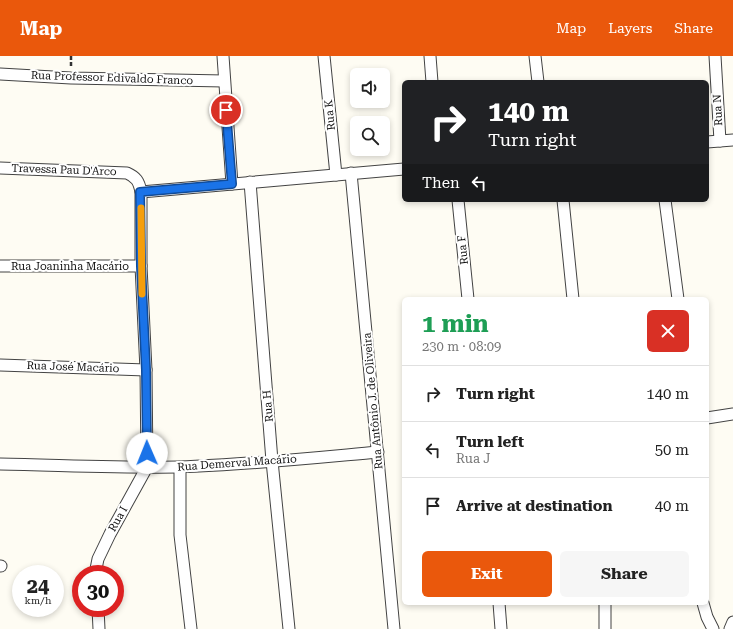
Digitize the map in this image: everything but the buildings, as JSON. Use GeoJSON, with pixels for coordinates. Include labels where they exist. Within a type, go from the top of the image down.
{"type":"FeatureCollection","features":[{"type":"Feature","properties":{"kind":"street"},"geometry":{"type":"LineString","coordinates":[[223,56],[232,184]]}},
{"type":"Feature","properties":{"kind":"street","name":"Rua K"},"geometry":{"type":"LineString","coordinates":[[324,56],[336,175]]}},
{"type":"Feature","properties":{"kind":"street"},"geometry":{"type":"LineString","coordinates":[[430,56],[432,80]]}},
{"type":"Feature","properties":{"kind":"street"},"geometry":{"type":"LineString","coordinates":[[535,56],[538,80]]}},
{"type":"Feature","properties":{"kind":"street","name":"Rua N"},"geometry":{"type":"LineString","coordinates":[[715,56],[720,141]]}},
{"type":"Feature","properties":{"kind":"street","name":"Rua Professor Edivaldo Franco"},"geometry":{"type":"LineString","coordinates":[[0,74],[71,78],[224,81]]}},
{"type":"Feature","properties":{"kind":"street"},"geometry":{"type":"LineString","coordinates":[[709,142],[733,140]]}},
{"type":"Feature","properties":{"kind":"street","name":"Travessa Pau D'Arco"},"geometry":{"type":"LineString","coordinates":[[0,168],[127,173],[135,176],[139,183],[140,192]]}},
{"type":"Feature","properties":{"kind":"street"},"geometry":{"type":"LineString","coordinates":[[147,467],[146,370],[141,266],[140,192],[402,169]]}},
{"type":"Feature","properties":{"kind":"street","name":"Rua Antônio J. de Oliveira"},"geometry":{"type":"LineString","coordinates":[[351,173],[394,629]]}},
{"type":"Feature","properties":{"kind":"street","name":"Rua H"},"geometry":{"type":"LineString","coordinates":[[250,182],[272,461],[289,629]]}},
{"type":"Feature","properties":{"kind":"street","name":"Rua F"},"geometry":{"type":"LineString","coordinates":[[458,202],[468,297]]}},
{"type":"Feature","properties":{"kind":"street"},"geometry":{"type":"LineString","coordinates":[[563,202],[573,297]]}},
{"type":"Feature","properties":{"kind":"street"},"geometry":{"type":"LineString","coordinates":[[665,202],[678,297]]}},
{"type":"Feature","properties":{"kind":"street","name":"Rua Joaninha Macário"},"geometry":{"type":"LineString","coordinates":[[0,266],[141,266]]}},
{"type":"Feature","properties":{"kind":"street","name":"Rua José Macário"},"geometry":{"type":"LineString","coordinates":[[0,365],[146,370]]}},
{"type":"Feature","properties":{"kind":"street"},"geometry":{"type":"LineString","coordinates":[[709,418],[733,414]]}},
{"type":"Feature","properties":{"kind":"street","name":"Rua Demerval Macário"},"geometry":{"type":"LineString","coordinates":[[0,464],[180,467],[378,452]]}},
{"type":"Feature","properties":{"kind":"street","name":"Rua I"},"geometry":{"type":"LineString","coordinates":[[97,565],[98,559],[110,534],[147,467]]}},
{"type":"Feature","properties":{"kind":"street"},"geometry":{"type":"LineString","coordinates":[[180,467],[180,535],[191,629]]}},
{"type":"Feature","properties":{"kind":"street"},"geometry":{"type":"LineString","coordinates":[[499,605],[501,629]]}},
{"type":"Feature","properties":{"kind":"street"},"geometry":{"type":"LineString","coordinates":[[605,605],[605,629]]}},
{"type":"Feature","properties":{"kind":"street"},"geometry":{"type":"LineString","coordinates":[[704,605],[707,618],[713,629]]}},
{"type":"Feature","properties":{"kind":"street"},"geometry":{"type":"LineString","coordinates":[[98,617],[99,629]]}},
{"type":"Feature","properties":{"kind":"street"},"geometry":{"type":"LineString","coordinates":[[730,629],[733,622]]}},
{"type":"Feature","properties":{"kind":"slow traffic"},"geometry":{"type":"LineString","coordinates":[[141,208],[142,294]]}},
{"type":"Feature","properties":{"kind":"route"},"geometry":{"type":"LineString","coordinates":[[147,453],[146,370],[141,266],[140,192],[232,184],[226,110]]}}]}
